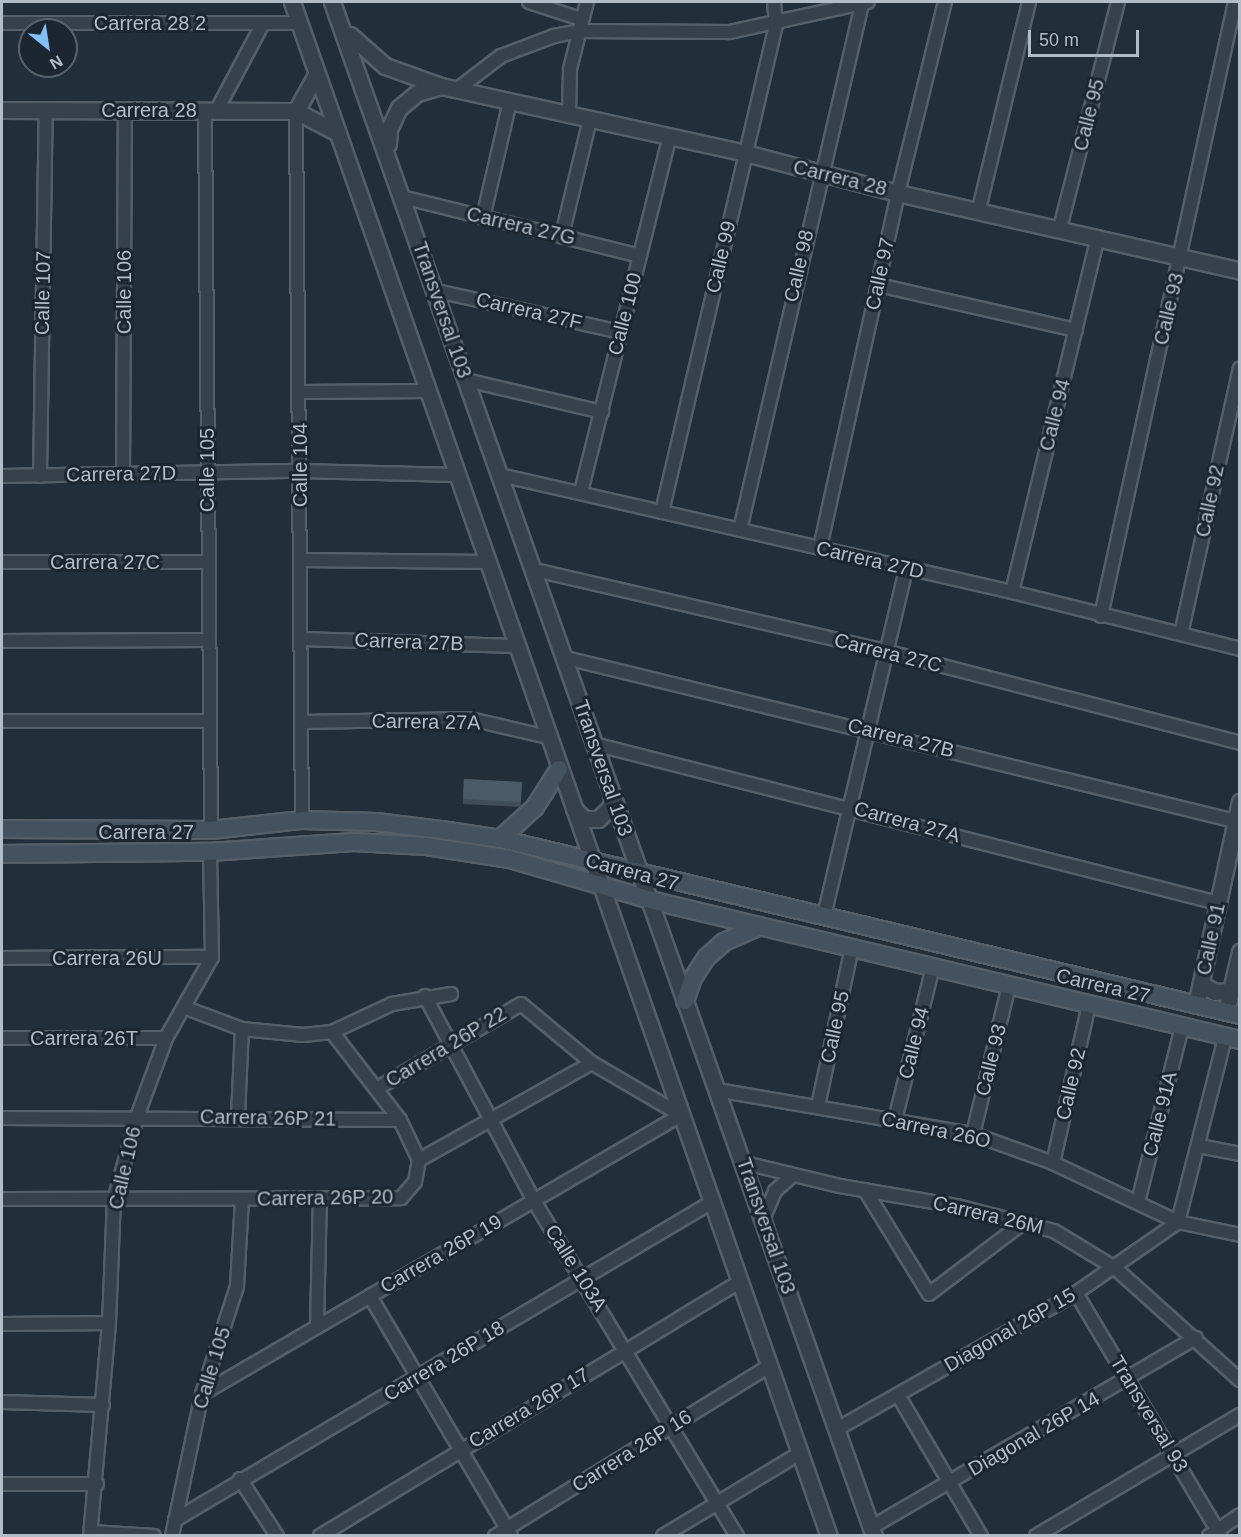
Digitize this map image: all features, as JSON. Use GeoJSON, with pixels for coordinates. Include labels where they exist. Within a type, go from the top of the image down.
{"type":"FeatureCollection","features":[{"type":"Feature","properties":{"kind":"main road"},"geometry":{"type":"LineString","coordinates":[[500,839],[535,807],[559,769]]}},
{"type":"Feature","properties":{"kind":"main road","name":"Carrera 27"},"geometry":{"type":"LineString","coordinates":[[2,829],[211,830],[302,820],[376,822],[500,839],[1233,1013]]}},
{"type":"Feature","properties":{"kind":"main road","name":"Carrera 27"},"geometry":{"type":"LineString","coordinates":[[2,854],[210,852],[354,842],[426,846],[510,859],[648,899],[1232,1039]]}},
{"type":"Feature","properties":{"kind":"main road"},"geometry":{"type":"LineString","coordinates":[[685,1001],[693,978],[706,958],[724,942],[760,926]]}},
{"type":"Feature","properties":{"kind":"street","name":"Transversal 103"},"geometry":{"type":"LineString","coordinates":[[292,2],[456,476],[829,1536]]}},
{"type":"Feature","properties":{"kind":"street","name":"Transversal 103"},"geometry":{"type":"LineString","coordinates":[[332,2],[343,25],[389,153],[402,197],[566,658],[648,899],[745,1163],[873,1531]]}},
{"type":"Feature","properties":{"kind":"street"},"geometry":{"type":"LineString","coordinates":[[529,2],[580,25],[729,32],[776,25],[866,3]]}},
{"type":"Feature","properties":{"kind":"street"},"geometry":{"type":"LineString","coordinates":[[570,114],[570,69],[587,2]]}},
{"type":"Feature","properties":{"kind":"street","name":"Calle 99"},"geometry":{"type":"LineString","coordinates":[[662,512],[776,25],[774,2]]}},
{"type":"Feature","properties":{"kind":"street","name":"Calle 97"},"geometry":{"type":"LineString","coordinates":[[820,548],[898,193],[945,2]]}},
{"type":"Feature","properties":{"kind":"street"},"geometry":{"type":"LineString","coordinates":[[979,209],[1029,2]]}},
{"type":"Feature","properties":{"kind":"street","name":"Calle 95"},"geometry":{"type":"LineString","coordinates":[[1060,228],[1118,2]]}},
{"type":"Feature","properties":{"kind":"street","name":"Calle 93"},"geometry":{"type":"LineString","coordinates":[[1101,616],[1235,2]]}},
{"type":"Feature","properties":{"kind":"street","name":"Calle 98"},"geometry":{"type":"LineString","coordinates":[[740,530],[820,174],[866,3]]}},
{"type":"Feature","properties":{"kind":"street","name":"Carrera 28 2"},"geometry":{"type":"LineString","coordinates":[[2,23],[299,23]]}},
{"type":"Feature","properties":{"kind":"street"},"geometry":{"type":"LineString","coordinates":[[211,110],[263,23]]}},
{"type":"Feature","properties":{"kind":"street","name":"Carrera 28"},"geometry":{"type":"LineString","coordinates":[[343,25],[361,48],[385,66],[441,86],[459,88],[745,153],[898,193],[979,209],[1239,271]]}},
{"type":"Feature","properties":{"kind":"street"},"geometry":{"type":"LineString","coordinates":[[459,88],[501,56],[580,25]]}},
{"type":"Feature","properties":{"kind":"street"},"geometry":{"type":"LineString","coordinates":[[296,111],[316,75]]}},
{"type":"Feature","properties":{"kind":"street","name":"Carrera 28"},"geometry":{"type":"LineString","coordinates":[[389,153],[389,129],[399,108],[417,93],[441,86]]}},
{"type":"Feature","properties":{"kind":"street"},"geometry":{"type":"LineString","coordinates":[[483,218],[510,101]]}},
{"type":"Feature","properties":{"kind":"street","name":"Carrera 28"},"geometry":{"type":"LineString","coordinates":[[2,110],[296,111],[338,133]]}},
{"type":"Feature","properties":{"kind":"street","name":"Calle 107"},"geometry":{"type":"LineString","coordinates":[[40,476],[46,110]]}},
{"type":"Feature","properties":{"kind":"street","name":"Calle 106"},"geometry":{"type":"LineString","coordinates":[[123,474],[125,110]]}},
{"type":"Feature","properties":{"kind":"street","name":"Calle 105"},"geometry":{"type":"LineString","coordinates":[[211,110],[207,473],[207,640],[211,830]]}},
{"type":"Feature","properties":{"kind":"street","name":"Calle 104"},"geometry":{"type":"LineString","coordinates":[[296,111],[302,820]]}},
{"type":"Feature","properties":{"kind":"street"},"geometry":{"type":"LineString","coordinates":[[562,235],[590,119]]}},
{"type":"Feature","properties":{"kind":"street","name":"Calle 100"},"geometry":{"type":"LineString","coordinates":[[581,492],[670,136]]}},
{"type":"Feature","properties":{"kind":"street","name":"Carrera 27G"},"geometry":{"type":"LineString","coordinates":[[402,197],[640,256]]}},
{"type":"Feature","properties":{"kind":"street","name":"Calle 94"},"geometry":{"type":"LineString","coordinates":[[1012,592],[1098,237]]}},
{"type":"Feature","properties":{"kind":"street"},"geometry":{"type":"LineString","coordinates":[[878,285],[1076,330]]}},
{"type":"Feature","properties":{"kind":"street","name":"Carrera 27F"},"geometry":{"type":"LineString","coordinates":[[437,291],[620,332]]}},
{"type":"Feature","properties":{"kind":"street","name":"Calle 92"},"geometry":{"type":"LineString","coordinates":[[1181,634],[1239,368]]}},
{"type":"Feature","properties":{"kind":"street"},"geometry":{"type":"LineString","coordinates":[[466,380],[602,412]]}},
{"type":"Feature","properties":{"kind":"street"},"geometry":{"type":"LineString","coordinates":[[300,392],[427,391]]}},
{"type":"Feature","properties":{"kind":"street","name":"Carrera 27D"},"geometry":{"type":"LineString","coordinates":[[2,476],[300,471],[456,476]]}},
{"type":"Feature","properties":{"kind":"street","name":"Carrera 27D"},"geometry":{"type":"LineString","coordinates":[[500,475],[1012,592],[1239,649]]}},
{"type":"Feature","properties":{"kind":"street"},"geometry":{"type":"LineString","coordinates":[[300,560],[487,562]]}},
{"type":"Feature","properties":{"kind":"street","name":"Carrera 27C"},"geometry":{"type":"LineString","coordinates":[[2,562],[208,562]]}},
{"type":"Feature","properties":{"kind":"street"},"geometry":{"type":"LineString","coordinates":[[824,916],[866,729],[906,568]]}},
{"type":"Feature","properties":{"kind":"street","name":"Carrera 27C"},"geometry":{"type":"LineString","coordinates":[[535,570],[885,651],[1239,743]]}},
{"type":"Feature","properties":{"kind":"street","name":"Carrera 27B"},"geometry":{"type":"LineString","coordinates":[[301,639],[516,646]]}},
{"type":"Feature","properties":{"kind":"street"},"geometry":{"type":"LineString","coordinates":[[2,641],[207,640]]}},
{"type":"Feature","properties":{"kind":"street","name":"Carrera 27B"},"geometry":{"type":"LineString","coordinates":[[566,658],[866,729],[1235,821]]}},
{"type":"Feature","properties":{"kind":"street","name":"Carrera 27A"},"geometry":{"type":"LineString","coordinates":[[302,722],[470,719],[548,737]]}},
{"type":"Feature","properties":{"kind":"street"},"geometry":{"type":"LineString","coordinates":[[2,721],[209,721]]}},
{"type":"Feature","properties":{"kind":"street","name":"Carrera 27A"},"geometry":{"type":"LineString","coordinates":[[594,744],[849,807],[1218,903]]}},
{"type":"Feature","properties":{"kind":"street"},"geometry":{"type":"LineString","coordinates":[[574,809],[584,819],[598,819],[611,807],[612,794]]}},
{"type":"Feature","properties":{"kind":"street","name":"Calle 91"},"geometry":{"type":"LineString","coordinates":[[1196,1005],[1239,802]]}},
{"type":"Feature","properties":{"kind":"street","name":"Calle 106"},"geometry":{"type":"LineString","coordinates":[[91,1534],[98,1484],[109,1323],[114,1200],[137,1118],[166,1038],[186,1008],[212,957],[210,852]]}},
{"type":"Feature","properties":{"kind":"street","name":"Calle 95"},"geometry":{"type":"LineString","coordinates":[[818,1107],[852,948]]}},
{"type":"Feature","properties":{"kind":"street","name":"Calle 91"},"geometry":{"type":"LineString","coordinates":[[1233,1013],[1231,991],[1239,952]]}},
{"type":"Feature","properties":{"kind":"street","name":"Carrera 26U"},"geometry":{"type":"LineString","coordinates":[[2,958],[212,957]]}},
{"type":"Feature","properties":{"kind":"street","name":"Calle 94"},"geometry":{"type":"LineString","coordinates":[[895,1120],[933,967]]}},
{"type":"Feature","properties":{"kind":"street"},"geometry":{"type":"LineString","coordinates":[[1201,984],[1215,992],[1231,991]]}},
{"type":"Feature","properties":{"kind":"street","name":"Calle 93"},"geometry":{"type":"LineString","coordinates":[[973,1134],[1009,985]]}},
{"type":"Feature","properties":{"kind":"street"},"geometry":{"type":"LineString","coordinates":[[186,1008],[242,1029],[303,1035],[332,1032],[392,1004],[425,996],[451,994]]}},
{"type":"Feature","properties":{"kind":"street","name":"Calle 103A"},"geometry":{"type":"LineString","coordinates":[[425,996],[449,1046],[534,1201],[737,1536]]}},
{"type":"Feature","properties":{"kind":"street","name":"Carrera 26P 22"},"geometry":{"type":"LineString","coordinates":[[378,1088],[514,1005],[527,1006],[592,1063]]}},
{"type":"Feature","properties":{"kind":"street","name":"Calle 92"},"geometry":{"type":"LineString","coordinates":[[1053,1163],[1089,1005]]}},
{"type":"Feature","properties":{"kind":"street","name":"Calle 91A"},"geometry":{"type":"LineString","coordinates":[[1137,1202],[1182,1027]]}},
{"type":"Feature","properties":{"kind":"street"},"geometry":{"type":"LineString","coordinates":[[238,1116],[242,1029]]}},
{"type":"Feature","properties":{"kind":"street"},"geometry":{"type":"LineString","coordinates":[[332,1032],[378,1088],[400,1120],[419,1160],[592,1063],[681,1115]]}},
{"type":"Feature","properties":{"kind":"street","name":"Carrera 26T"},"geometry":{"type":"LineString","coordinates":[[2,1038],[166,1038]]}},
{"type":"Feature","properties":{"kind":"street"},"geometry":{"type":"LineString","coordinates":[[1178,1222],[1232,1039]]}},
{"type":"Feature","properties":{"kind":"street","name":"Carrera 26O"},"geometry":{"type":"LineString","coordinates":[[717,1090],[973,1134],[1053,1163],[1178,1222],[1239,1235]]}},
{"type":"Feature","properties":{"kind":"street","name":"Carrera 26P 19"},"geometry":{"type":"LineString","coordinates":[[202,1394],[681,1115]]}},
{"type":"Feature","properties":{"kind":"street","name":"Carrera 26P 21"},"geometry":{"type":"LineString","coordinates":[[2,1118],[238,1116],[400,1120]]}},
{"type":"Feature","properties":{"kind":"street"},"geometry":{"type":"LineString","coordinates":[[1199,1146],[1239,1154]]}},
{"type":"Feature","properties":{"kind":"street","name":"Carrera 26P 20"},"geometry":{"type":"LineString","coordinates":[[2,1199],[401,1198],[415,1182],[419,1160]]}},
{"type":"Feature","properties":{"kind":"street","name":"Carrera 26M"},"geometry":{"type":"LineString","coordinates":[[745,1163],[865,1190],[957,1206],[1054,1231],[1119,1265],[1239,1380]]}},
{"type":"Feature","properties":{"kind":"street"},"geometry":{"type":"LineString","coordinates":[[764,1217],[775,1191],[793,1175]]}},
{"type":"Feature","properties":{"kind":"street"},"geometry":{"type":"LineString","coordinates":[[865,1190],[929,1294],[1023,1223]]}},
{"type":"Feature","properties":{"kind":"street"},"geometry":{"type":"LineString","coordinates":[[317,1327],[320,1198]]}},
{"type":"Feature","properties":{"kind":"street","name":"Calle 105"},"geometry":{"type":"LineString","coordinates":[[172,1536],[202,1394],[237,1286],[242,1199]]}},
{"type":"Feature","properties":{"kind":"street","name":"Carrera 26P 18"},"geometry":{"type":"LineString","coordinates":[[175,1520],[240,1479],[416,1378],[712,1202]]}},
{"type":"Feature","properties":{"kind":"street","name":"Diagonal 26P 15"},"geometry":{"type":"LineString","coordinates":[[837,1429],[1076,1293],[1178,1222]]}},
{"type":"Feature","properties":{"kind":"street","name":"Carrera 26P 17"},"geometry":{"type":"LineString","coordinates":[[320,1536],[740,1282]]}},
{"type":"Feature","properties":{"kind":"street","name":"Transversal 93"},"geometry":{"type":"LineString","coordinates":[[1076,1293],[1173,1455],[1216,1534]]}},
{"type":"Feature","properties":{"kind":"street"},"geometry":{"type":"LineString","coordinates":[[370,1296],[416,1378],[509,1532]]}},
{"type":"Feature","properties":{"kind":"street"},"geometry":{"type":"LineString","coordinates":[[2,1324],[109,1323]]}},
{"type":"Feature","properties":{"kind":"street","name":"Diagonal 26P 14"},"geometry":{"type":"LineString","coordinates":[[873,1531],[1196,1338]]}},
{"type":"Feature","properties":{"kind":"street","name":"Carrera 26P 16"},"geometry":{"type":"LineString","coordinates":[[495,1536],[509,1532],[769,1366]]}},
{"type":"Feature","properties":{"kind":"street"},"geometry":{"type":"LineString","coordinates":[[898,1395],[981,1536]]}},
{"type":"Feature","properties":{"kind":"street"},"geometry":{"type":"LineString","coordinates":[[2,1402],[103,1405]]}},
{"type":"Feature","properties":{"kind":"street"},"geometry":{"type":"LineString","coordinates":[[1036,1536],[1239,1415]]}},
{"type":"Feature","properties":{"kind":"street"},"geometry":{"type":"LineString","coordinates":[[663,1536],[800,1452]]}},
{"type":"Feature","properties":{"kind":"street"},"geometry":{"type":"LineString","coordinates":[[240,1479],[277,1536]]}},
{"type":"Feature","properties":{"kind":"street"},"geometry":{"type":"LineString","coordinates":[[2,1484],[98,1484]]}},
{"type":"Feature","properties":{"kind":"street"},"geometry":{"type":"LineString","coordinates":[[1216,1534],[1239,1515]]}},
{"type":"Feature","properties":{"kind":"street"},"geometry":{"type":"LineString","coordinates":[[91,1534],[154,1536]]}},
{"type":"Feature","properties":{"kind":"building"},"geometry":{"type":"Polygon","coordinates":[[[464,779],[522,782],[521,802],[463,799],[464,779]]]}}]}
